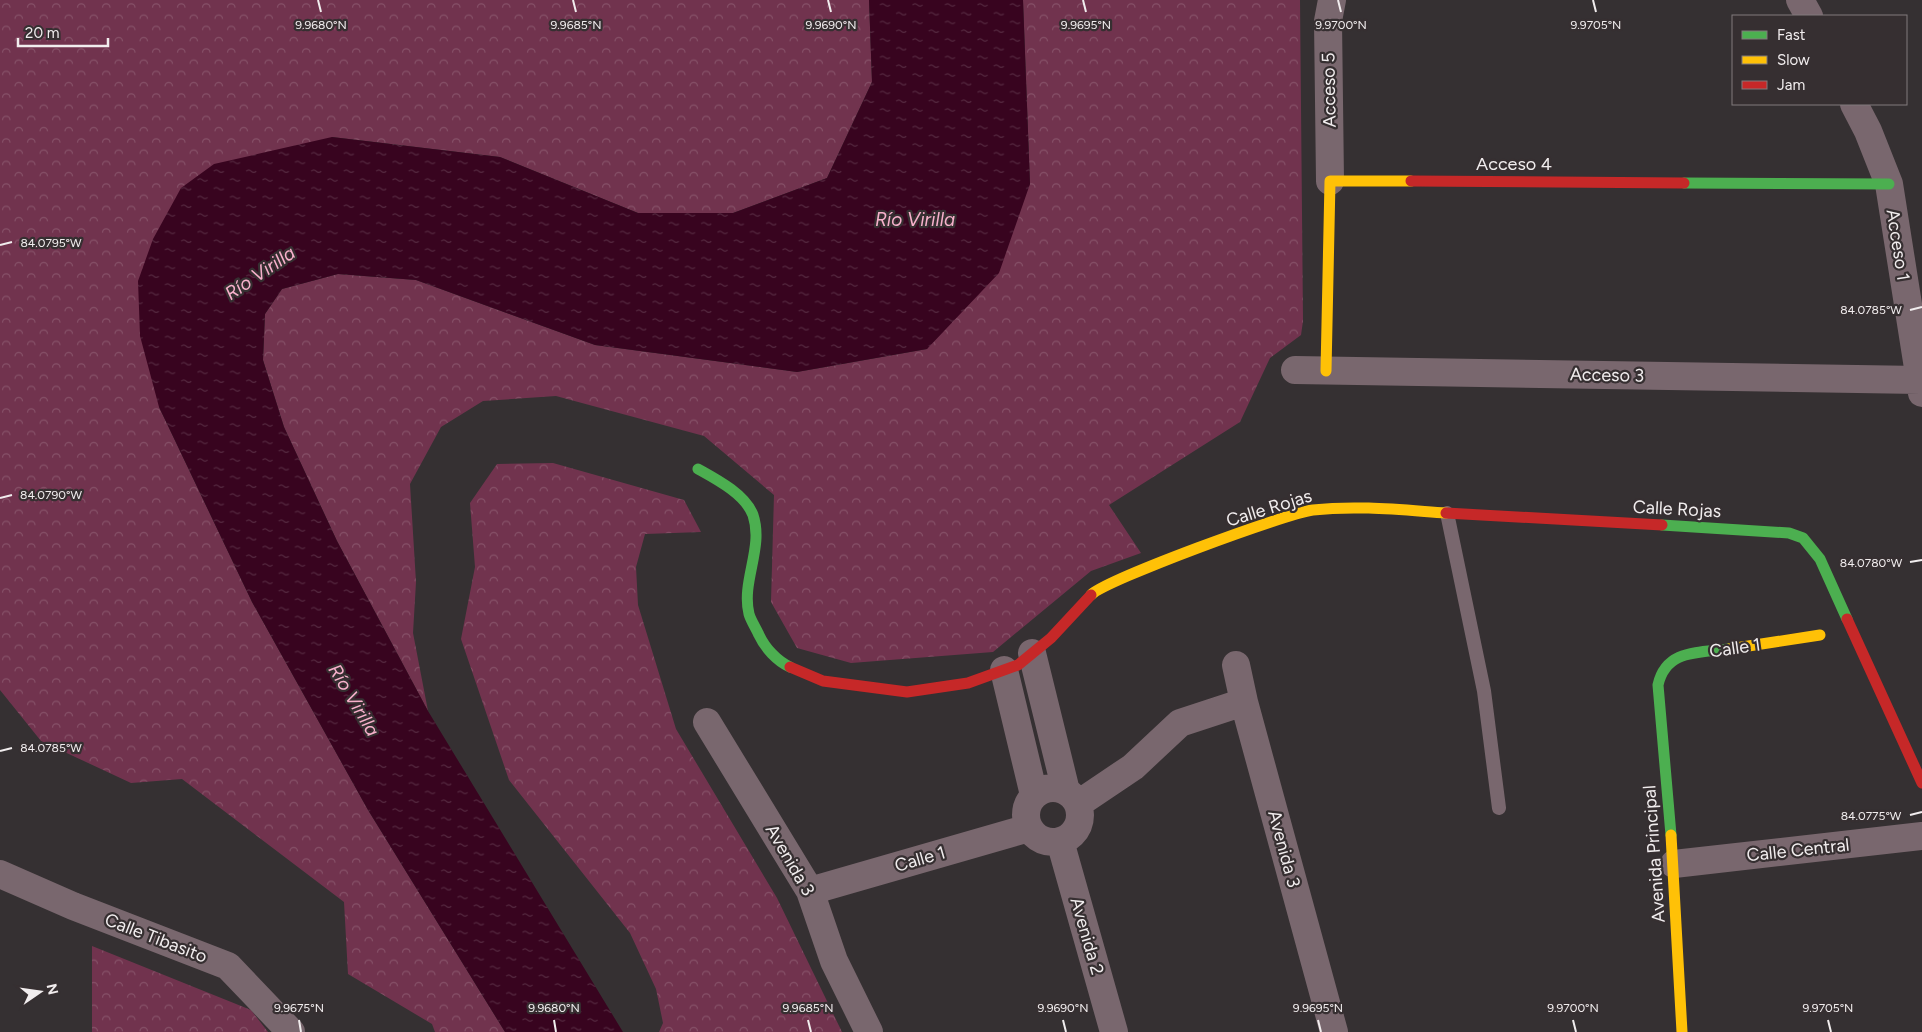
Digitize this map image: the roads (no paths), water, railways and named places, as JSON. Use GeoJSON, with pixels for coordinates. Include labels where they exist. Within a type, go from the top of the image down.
{"type":"FeatureCollection","features":[{"type":"Feature","properties":{"kind":"street","name":"Acceso 5"},"geometry":{"type":"LineString","coordinates":[[1330,181],[1328,21],[1332,0]]}},
{"type":"Feature","properties":{"kind":"street"},"geometry":{"type":"LineString","coordinates":[[1800,0],[1808,15]]}},
{"type":"Feature","properties":{"kind":"street","name":"Acceso 1"},"geometry":{"type":"LineString","coordinates":[[1855,105],[1868,131],[1889,184],[1921,386]]}},
{"type":"Feature","properties":{"kind":"street","name":"Acceso 4"},"geometry":{"type":"LineString","coordinates":[[1330,181],[1889,184]]}},
{"type":"Feature","properties":{"kind":"street"},"geometry":{"type":"LineString","coordinates":[[1326,371],[1330,181]]}},
{"type":"Feature","properties":{"kind":"street","name":"Acceso 3"},"geometry":{"type":"LineString","coordinates":[[1295,370],[1921,386]]}},
{"type":"Feature","properties":{"kind":"street","name":"Calle Rojas"},"geometry":{"type":"LineString","coordinates":[[698,469],[728,485],[752,513],[756,530],[756,549],[748,592],[750,614],[763,644],[782,663],[823,681],[907,692],[968,683],[1018,665],[1051,638],[1094,592],[1146,569],[1274,521],[1311,510],[1351,508],[1789,533],[1803,538],[1820,560],[1922,783]]}},
{"type":"Feature","properties":{"kind":"street","name":"Calle 1"},"geometry":{"type":"LineString","coordinates":[[1660,675],[1663,666],[1672,659],[1681,656],[1820,635]]}},
{"type":"Feature","properties":{"kind":"street"},"geometry":{"type":"LineString","coordinates":[[1032,653],[1072,797],[1079,822],[1075,830],[1060,841],[1042,840],[1029,828],[1026,811],[1034,796],[1049,788],[1072,797],[1133,767],[1180,723],[1244,702]]}},
{"type":"Feature","properties":{"kind":"street","name":"Avenida 3"},"geometry":{"type":"LineString","coordinates":[[1236,665],[1244,702],[1334,1032]]}},
{"type":"Feature","properties":{"kind":"street"},"geometry":{"type":"LineString","coordinates":[[1004,670],[1034,796]]}},
{"type":"Feature","properties":{"kind":"street","name":"Avenida Principal"},"geometry":{"type":"LineString","coordinates":[[1660,675],[1658,685],[1674,864],[1682,1032]]}},
{"type":"Feature","properties":{"kind":"street","name":"Avenida 3"},"geometry":{"type":"LineString","coordinates":[[707,722],[810,891],[834,961],[869,1032]]}},
{"type":"Feature","properties":{"kind":"street","name":"Calle 1"},"geometry":{"type":"LineString","coordinates":[[810,891],[1029,828]]}},
{"type":"Feature","properties":{"kind":"street","name":"Calle Central"},"geometry":{"type":"LineString","coordinates":[[1674,864],[1922,836]]}},
{"type":"Feature","properties":{"kind":"street","name":"Avenida 2"},"geometry":{"type":"LineString","coordinates":[[1060,841],[1114,1032]]}},
{"type":"Feature","properties":{"kind":"street","name":"Calle Tibasito"},"geometry":{"type":"LineString","coordinates":[[0,874],[73,906],[228,966],[291,1032]]}},
{"type":"Feature","properties":{"kind":"lane"},"geometry":{"type":"LineString","coordinates":[[1447,513],[1484,691],[1500,808]]}},
{"type":"Feature","properties":{"kind":"water","name":"Río Virilla"},"geometry":{"type":"Polygon","coordinates":[[[869,0],[1023,0],[1030,184],[999,273],[927,349],[797,372],[595,345],[416,280],[338,274],[282,289],[265,314],[263,360],[284,427],[337,541],[428,711],[623,1032],[505,1032],[368,810],[252,602],[159,407],[140,336],[138,281],[153,239],[181,188],[214,164],[332,137],[500,157],[638,213],[733,213],[827,178],[872,82],[869,0]]]}}]}
